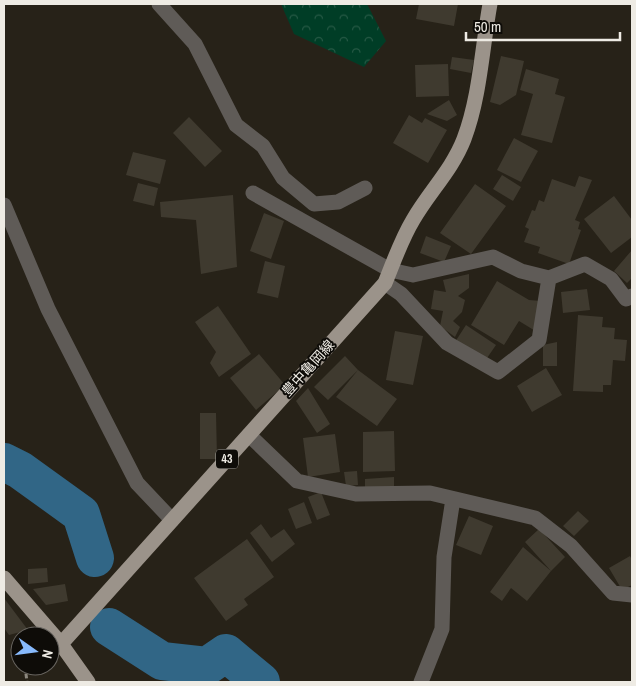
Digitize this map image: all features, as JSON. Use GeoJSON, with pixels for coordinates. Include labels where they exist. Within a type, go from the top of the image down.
{"type":"FeatureCollection","features":[{"type":"Feature","properties":{"kind":"main road","name":"豊中亀岡線"},"geometry":{"type":"LineString","coordinates":[[60,644],[249,435],[387,276],[398,247],[414,218],[448,171],[464,139],[470,118],[490,4]]}},
{"type":"Feature","properties":{"kind":"main road"},"geometry":{"type":"LineString","coordinates":[[4,578],[45,626]]}},
{"type":"Feature","properties":{"kind":"main road"},"geometry":{"type":"LineString","coordinates":[[60,644],[88,682]]}},
{"type":"Feature","properties":{"kind":"street"},"geometry":{"type":"LineString","coordinates":[[159,4],[195,44],[236,125],[263,146],[283,178],[314,204],[338,202],[365,188]]}},
{"type":"Feature","properties":{"kind":"street"},"geometry":{"type":"LineString","coordinates":[[253,193],[387,276],[401,294],[447,343],[498,372],[539,340],[549,278]]}},
{"type":"Feature","properties":{"kind":"street"},"geometry":{"type":"LineString","coordinates":[[4,204],[48,309],[137,483],[172,520]]}},
{"type":"Feature","properties":{"kind":"street"},"geometry":{"type":"LineString","coordinates":[[387,276],[413,275],[493,258],[520,271],[549,278],[585,264],[612,279],[630,300]]}},
{"type":"Feature","properties":{"kind":"street"},"geometry":{"type":"LineString","coordinates":[[249,435],[297,481],[356,494],[430,494],[535,518],[571,546],[613,593],[632,596]]}},
{"type":"Feature","properties":{"kind":"street"},"geometry":{"type":"LineString","coordinates":[[421,682],[442,630],[444,557],[453,499]]}},
{"type":"Feature","properties":{"kind":"green space"},"geometry":{"type":"Polygon","coordinates":[[[281,4],[367,4],[386,41],[364,67],[294,34],[281,4]]]}},
{"type":"Feature","properties":{"kind":"building"},"geometry":{"type":"Polygon","coordinates":[[[419,4],[458,4],[454,26],[416,19],[419,4]]]}},
{"type":"Feature","properties":{"kind":"building"},"geometry":{"type":"Polygon","coordinates":[[[501,56],[524,61],[516,95],[500,105],[490,102],[501,56]]]}},
{"type":"Feature","properties":{"kind":"building"},"geometry":{"type":"Polygon","coordinates":[[[452,57],[474,60],[471,73],[450,69],[452,57]]]}},
{"type":"Feature","properties":{"kind":"building"},"geometry":{"type":"Polygon","coordinates":[[[448,64],[449,96],[416,97],[415,65],[448,64]]]}},
{"type":"Feature","properties":{"kind":"building"},"geometry":{"type":"Polygon","coordinates":[[[526,69],[559,79],[555,94],[565,97],[552,143],[521,135],[533,94],[520,90],[526,69]]]}},
{"type":"Feature","properties":{"kind":"building"},"geometry":{"type":"Polygon","coordinates":[[[449,100],[457,115],[447,121],[427,114],[449,100]]]}},
{"type":"Feature","properties":{"kind":"building"},"geometry":{"type":"Polygon","coordinates":[[[409,115],[422,123],[425,118],[447,130],[428,163],[393,143],[409,115]]]}},
{"type":"Feature","properties":{"kind":"building"},"geometry":{"type":"Polygon","coordinates":[[[189,117],[222,151],[205,167],[173,133],[189,117]]]}},
{"type":"Feature","properties":{"kind":"building"},"geometry":{"type":"Polygon","coordinates":[[[514,138],[538,151],[521,182],[497,170],[514,138]]]}},
{"type":"Feature","properties":{"kind":"building"},"geometry":{"type":"Polygon","coordinates":[[[133,152],[166,160],[160,184],[126,175],[133,152]]]}},
{"type":"Feature","properties":{"kind":"building"},"geometry":{"type":"Polygon","coordinates":[[[502,175],[521,187],[513,201],[493,189],[502,175]]]}},
{"type":"Feature","properties":{"kind":"building"},"geometry":{"type":"Polygon","coordinates":[[[579,176],[592,180],[575,220],[580,222],[578,229],[581,230],[569,264],[538,253],[540,247],[524,242],[529,229],[525,227],[532,210],[535,211],[539,200],[544,202],[552,179],[575,187],[579,176]]]}},
{"type":"Feature","properties":{"kind":"building"},"geometry":{"type":"Polygon","coordinates":[[[138,183],[158,188],[154,206],[133,201],[138,183]]]}},
{"type":"Feature","properties":{"kind":"building"},"geometry":{"type":"Polygon","coordinates":[[[475,184],[506,206],[471,254],[440,233],[475,184]]]}},
{"type":"Feature","properties":{"kind":"building"},"geometry":{"type":"Polygon","coordinates":[[[233,195],[237,267],[201,274],[196,220],[161,217],[160,202],[233,195]]]}},
{"type":"Feature","properties":{"kind":"building"},"geometry":{"type":"Polygon","coordinates":[[[614,196],[632,220],[632,237],[611,253],[584,219],[614,196]]]}},
{"type":"Feature","properties":{"kind":"building"},"geometry":{"type":"Polygon","coordinates":[[[264,213],[284,221],[271,259],[250,251],[264,213]]]}},
{"type":"Feature","properties":{"kind":"building"},"geometry":{"type":"Polygon","coordinates":[[[426,236],[451,246],[444,262],[420,253],[426,236]]]}},
{"type":"Feature","properties":{"kind":"building"},"geometry":{"type":"Polygon","coordinates":[[[632,250],[632,278],[627,283],[614,271],[632,250]]]}},
{"type":"Feature","properties":{"kind":"building"},"geometry":{"type":"Polygon","coordinates":[[[265,261],[285,266],[278,298],[257,293],[265,261]]]}},
{"type":"Feature","properties":{"kind":"building"},"geometry":{"type":"Polygon","coordinates":[[[469,274],[469,288],[458,296],[465,300],[462,312],[453,321],[460,327],[455,337],[440,326],[443,311],[431,309],[434,290],[446,292],[443,280],[469,274]]]}},
{"type":"Feature","properties":{"kind":"building"},"geometry":{"type":"Polygon","coordinates":[[[497,281],[529,300],[541,301],[537,332],[519,321],[504,345],[471,325],[497,281]]]}},
{"type":"Feature","properties":{"kind":"building"},"geometry":{"type":"Polygon","coordinates":[[[587,289],[590,310],[563,313],[561,292],[587,289]]]}},
{"type":"Feature","properties":{"kind":"building"},"geometry":{"type":"Polygon","coordinates":[[[218,306],[251,354],[219,377],[210,363],[216,352],[195,322],[218,306]]]}},
{"type":"Feature","properties":{"kind":"building"},"geometry":{"type":"Polygon","coordinates":[[[578,315],[603,317],[602,327],[615,328],[614,339],[627,340],[625,361],[613,360],[611,385],[603,385],[603,392],[573,391],[578,315]]]}},
{"type":"Feature","properties":{"kind":"building"},"geometry":{"type":"Polygon","coordinates":[[[466,325],[496,345],[485,361],[455,342],[466,325]]]}},
{"type":"Feature","properties":{"kind":"building"},"geometry":{"type":"Polygon","coordinates":[[[395,331],[423,336],[413,385],[386,380],[395,331]]]}},
{"type":"Feature","properties":{"kind":"building"},"geometry":{"type":"Polygon","coordinates":[[[557,342],[557,366],[543,366],[543,345],[557,342]]]}},
{"type":"Feature","properties":{"kind":"building"},"geometry":{"type":"Polygon","coordinates":[[[259,354],[285,385],[256,410],[230,378],[259,354]]]}},
{"type":"Feature","properties":{"kind":"building"},"geometry":{"type":"Polygon","coordinates":[[[345,356],[358,370],[328,400],[314,387],[345,356]]]}},
{"type":"Feature","properties":{"kind":"building"},"geometry":{"type":"Polygon","coordinates":[[[546,368],[562,395],[532,412],[517,386],[546,368]]]}},
{"type":"Feature","properties":{"kind":"building"},"geometry":{"type":"Polygon","coordinates":[[[358,370],[397,399],[377,426],[336,397],[358,370]]]}},
{"type":"Feature","properties":{"kind":"building"},"geometry":{"type":"Polygon","coordinates":[[[308,388],[330,424],[317,433],[296,401],[308,388]]]}},
{"type":"Feature","properties":{"kind":"building"},"geometry":{"type":"Polygon","coordinates":[[[200,413],[216,413],[217,459],[200,459],[200,413]]]}},
{"type":"Feature","properties":{"kind":"building"},"geometry":{"type":"Polygon","coordinates":[[[394,431],[395,471],[363,472],[363,432],[394,431]]]}},
{"type":"Feature","properties":{"kind":"building"},"geometry":{"type":"Polygon","coordinates":[[[335,434],[340,472],[308,477],[303,438],[335,434]]]}},
{"type":"Feature","properties":{"kind":"building"},"geometry":{"type":"Polygon","coordinates":[[[357,471],[358,485],[346,486],[344,472],[357,471]]]}},
{"type":"Feature","properties":{"kind":"building"},"geometry":{"type":"Polygon","coordinates":[[[394,477],[394,489],[365,491],[365,479],[394,477]]]}},
{"type":"Feature","properties":{"kind":"building"},"geometry":{"type":"Polygon","coordinates":[[[321,492],[330,515],[317,520],[308,497],[321,492]]]}},
{"type":"Feature","properties":{"kind":"building"},"geometry":{"type":"Polygon","coordinates":[[[304,502],[312,523],[296,529],[288,509],[304,502]]]}},
{"type":"Feature","properties":{"kind":"building"},"geometry":{"type":"Polygon","coordinates":[[[578,511],[589,521],[574,536],[563,526],[578,511]]]}},
{"type":"Feature","properties":{"kind":"building"},"geometry":{"type":"Polygon","coordinates":[[[469,516],[493,526],[481,555],[456,545],[469,516]]]}},
{"type":"Feature","properties":{"kind":"building"},"geometry":{"type":"Polygon","coordinates":[[[261,524],[271,538],[284,529],[295,544],[272,562],[250,533],[261,524]]]}},
{"type":"Feature","properties":{"kind":"building"},"geometry":{"type":"Polygon","coordinates":[[[539,529],[565,557],[551,571],[525,542],[539,529]]]}},
{"type":"Feature","properties":{"kind":"building"},"geometry":{"type":"Polygon","coordinates":[[[247,539],[274,577],[244,599],[248,605],[226,621],[194,578],[247,539]]]}},
{"type":"Feature","properties":{"kind":"building"},"geometry":{"type":"Polygon","coordinates":[[[523,547],[551,571],[527,601],[511,588],[502,601],[490,592],[523,547]]]}},
{"type":"Feature","properties":{"kind":"building"},"geometry":{"type":"Polygon","coordinates":[[[630,556],[632,560],[632,585],[622,590],[609,568],[630,556]]]}},
{"type":"Feature","properties":{"kind":"building"},"geometry":{"type":"Polygon","coordinates":[[[47,568],[48,582],[28,584],[28,569],[47,568]]]}},
{"type":"Feature","properties":{"kind":"building"},"geometry":{"type":"Polygon","coordinates":[[[65,584],[68,601],[46,605],[33,589],[65,584]]]}},
{"type":"Feature","properties":{"kind":"building"},"geometry":{"type":"Polygon","coordinates":[[[4,598],[25,626],[10,626],[9,635],[4,628],[4,598]]]}},
{"type":"Feature","properties":{"kind":"waterway"},"geometry":{"type":"LineString","coordinates":[[4,462],[20,470],[81,514],[95,558]]}},
{"type":"Feature","properties":{"kind":"waterway"},"geometry":{"type":"LineString","coordinates":[[109,627],[162,661],[207,666],[226,653],[261,682]]}}]}
